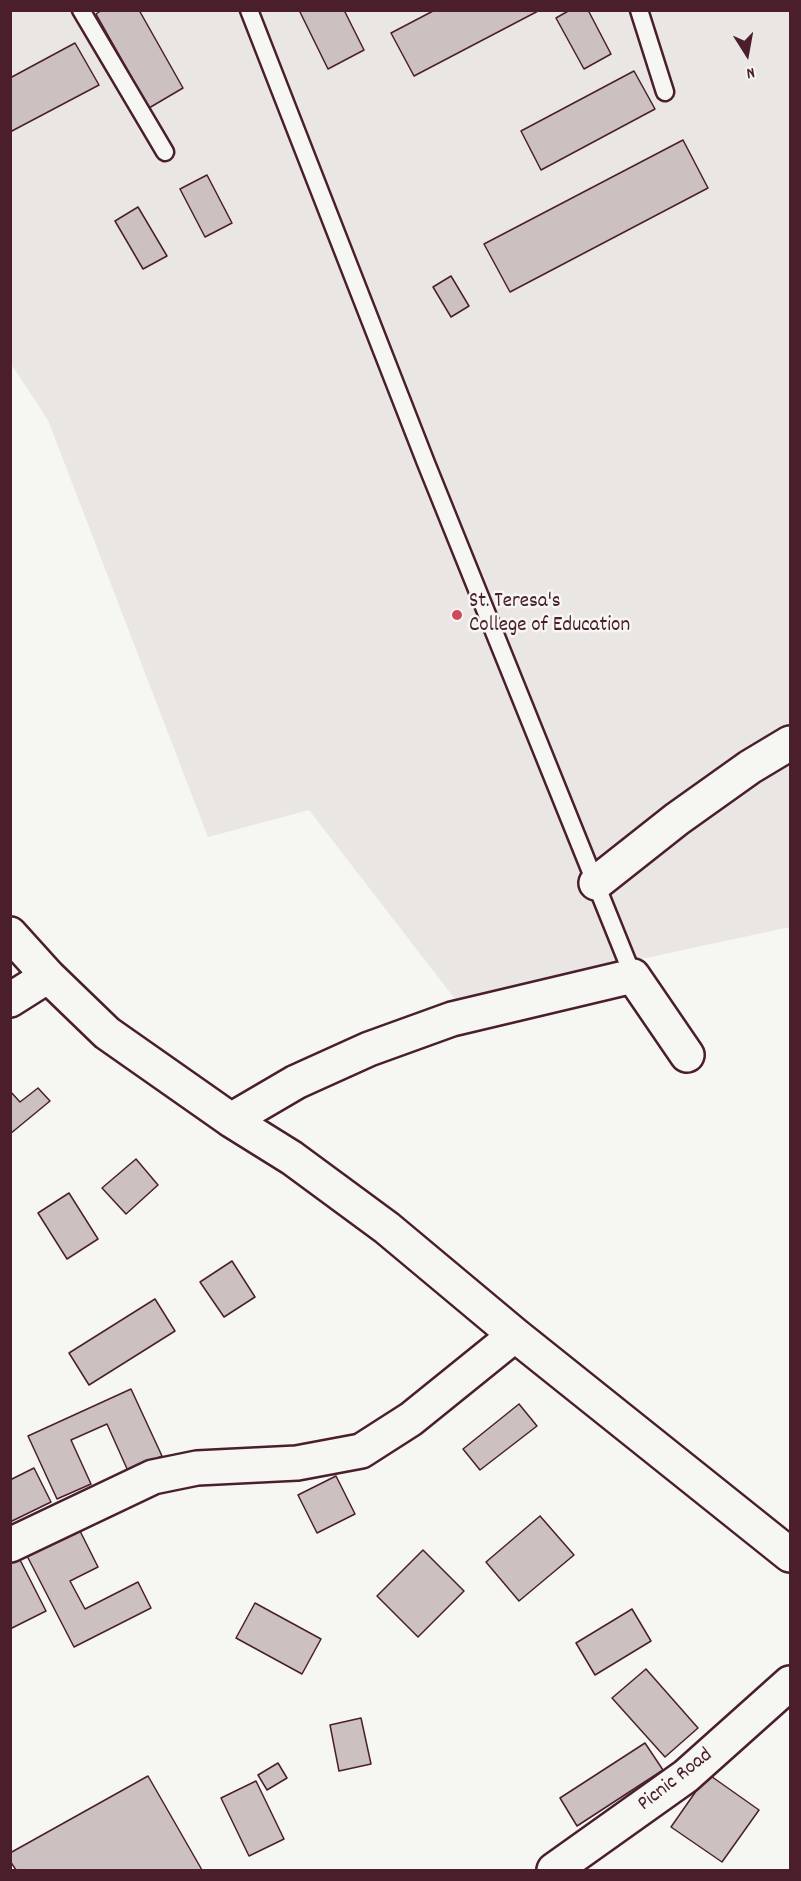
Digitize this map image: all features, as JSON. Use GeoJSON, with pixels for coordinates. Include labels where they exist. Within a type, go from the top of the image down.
{"type":"FeatureCollection","features":[{"type":"Feature","properties":{"kind":"street"},"geometry":{"type":"LineString","coordinates":[[596,883],[677,819],[750,767],[790,744]]}},
{"type":"Feature","properties":{"kind":"street"},"geometry":{"type":"LineString","coordinates":[[10,934],[48,976],[107,1033],[231,1120],[292,1158],[387,1228],[515,1335],[790,1555]]}},
{"type":"Feature","properties":{"kind":"street"},"geometry":{"type":"LineString","coordinates":[[10,1000],[48,976]]}},
{"type":"Feature","properties":{"kind":"street"},"geometry":{"type":"LineString","coordinates":[[231,1120],[306,1077],[369,1049],[452,1019],[633,976],[687,1054]]}},
{"type":"Feature","properties":{"kind":"street"},"geometry":{"type":"LineString","coordinates":[[10,1545],[153,1477],[197,1468],[297,1463],[361,1451],[411,1419],[515,1335]]}},
{"type":"Feature","properties":{"kind":"street","name":"Picnic Road"},"geometry":{"type":"LineString","coordinates":[[554,1870],[686,1776],[790,1683]]}},
{"type":"Feature","properties":{"kind":"lane"},"geometry":{"type":"LineString","coordinates":[[81,10],[165,152]]}},
{"type":"Feature","properties":{"kind":"lane"},"geometry":{"type":"LineString","coordinates":[[249,10],[426,463],[633,976]]}},
{"type":"Feature","properties":{"kind":"lane"},"geometry":{"type":"LineString","coordinates":[[639,10],[665,92]]}},
{"type":"Feature","properties":{"kind":"shaded area","name":"St. Teresa's College of Education"},"geometry":{"type":"Polygon","coordinates":[[[10,11],[790,11],[790,927],[455,999],[309,810],[208,837],[48,420],[11,364],[10,11]]]}},
{"type":"Feature","properties":{"kind":"building"},"geometry":{"type":"Polygon","coordinates":[[[102,10],[139,10],[183,88],[149,108],[96,14],[102,10]]]}},
{"type":"Feature","properties":{"kind":"building"},"geometry":{"type":"Polygon","coordinates":[[[299,10],[344,10],[364,50],[328,69],[299,10]]]}},
{"type":"Feature","properties":{"kind":"building"},"geometry":{"type":"Polygon","coordinates":[[[435,10],[540,10],[414,76],[391,33],[435,10]]]}},
{"type":"Feature","properties":{"kind":"building"},"geometry":{"type":"Polygon","coordinates":[[[570,10],[588,10],[611,54],[584,69],[556,18],[570,10]]]}},
{"type":"Feature","properties":{"kind":"building"},"geometry":{"type":"Polygon","coordinates":[[[75,43],[99,85],[10,132],[10,78],[75,43]]]}},
{"type":"Feature","properties":{"kind":"building"},"geometry":{"type":"Polygon","coordinates":[[[634,71],[655,109],[541,170],[521,131],[634,71]]]}},
{"type":"Feature","properties":{"kind":"building"},"geometry":{"type":"Polygon","coordinates":[[[683,140],[708,188],[510,292],[484,244],[683,140]]]}},
{"type":"Feature","properties":{"kind":"building"},"geometry":{"type":"Polygon","coordinates":[[[207,175],[232,223],[205,237],[180,189],[207,175]]]}},
{"type":"Feature","properties":{"kind":"building"},"geometry":{"type":"Polygon","coordinates":[[[138,207],[167,256],[143,269],[115,221],[138,207]]]}},
{"type":"Feature","properties":{"kind":"building"},"geometry":{"type":"Polygon","coordinates":[[[451,276],[469,306],[451,317],[433,287],[451,276]]]}},
{"type":"Feature","properties":{"kind":"building"},"geometry":{"type":"Polygon","coordinates":[[[38,1088],[50,1101],[10,1134],[10,1091],[20,1102],[38,1088]]]}},
{"type":"Feature","properties":{"kind":"building"},"geometry":{"type":"Polygon","coordinates":[[[136,1159],[158,1185],[126,1214],[102,1188],[136,1159]]]}},
{"type":"Feature","properties":{"kind":"building"},"geometry":{"type":"Polygon","coordinates":[[[69,1193],[98,1239],[67,1259],[38,1213],[69,1193]]]}},
{"type":"Feature","properties":{"kind":"building"},"geometry":{"type":"Polygon","coordinates":[[[232,1261],[255,1297],[224,1317],[200,1282],[232,1261]]]}},
{"type":"Feature","properties":{"kind":"building"},"geometry":{"type":"Polygon","coordinates":[[[155,1299],[175,1331],[89,1385],[69,1353],[155,1299]]]}},
{"type":"Feature","properties":{"kind":"building"},"geometry":{"type":"Polygon","coordinates":[[[131,1389],[162,1456],[128,1471],[107,1424],[71,1440],[91,1484],[57,1499],[28,1436],[131,1389]]]}},
{"type":"Feature","properties":{"kind":"building"},"geometry":{"type":"Polygon","coordinates":[[[519,1404],[537,1426],[480,1470],[463,1449],[519,1404]]]}},
{"type":"Feature","properties":{"kind":"building"},"geometry":{"type":"Polygon","coordinates":[[[34,1468],[51,1502],[10,1522],[10,1480],[34,1468]]]}},
{"type":"Feature","properties":{"kind":"building"},"geometry":{"type":"Polygon","coordinates":[[[336,1476],[355,1514],[317,1533],[298,1495],[336,1476]]]}},
{"type":"Feature","properties":{"kind":"building"},"geometry":{"type":"Polygon","coordinates":[[[540,1516],[574,1555],[519,1601],[486,1562],[540,1516]]]}},
{"type":"Feature","properties":{"kind":"building"},"geometry":{"type":"Polygon","coordinates":[[[77,1525],[98,1567],[70,1581],[85,1609],[138,1582],[151,1608],[74,1647],[25,1552],[77,1525]]]}},
{"type":"Feature","properties":{"kind":"building"},"geometry":{"type":"Polygon","coordinates":[[[423,1550],[464,1591],[418,1637],[377,1596],[423,1550]]]}},
{"type":"Feature","properties":{"kind":"building"},"geometry":{"type":"Polygon","coordinates":[[[18,1556],[46,1611],[10,1629],[10,1560],[18,1556]]]}},
{"type":"Feature","properties":{"kind":"building"},"geometry":{"type":"Polygon","coordinates":[[[255,1603],[321,1639],[302,1674],[236,1638],[255,1603]]]}},
{"type":"Feature","properties":{"kind":"building"},"geometry":{"type":"Polygon","coordinates":[[[632,1609],[651,1641],[595,1675],[576,1643],[632,1609]]]}},
{"type":"Feature","properties":{"kind":"building"},"geometry":{"type":"Polygon","coordinates":[[[646,1669],[698,1728],[665,1757],[612,1698],[646,1669]]]}},
{"type":"Feature","properties":{"kind":"building"},"geometry":{"type":"Polygon","coordinates":[[[361,1718],[371,1764],[339,1771],[330,1725],[361,1718]]]}},
{"type":"Feature","properties":{"kind":"building"},"geometry":{"type":"Polygon","coordinates":[[[645,1743],[663,1770],[577,1826],[560,1798],[645,1743]]]}},
{"type":"Feature","properties":{"kind":"building"},"geometry":{"type":"Polygon","coordinates":[[[278,1763],[287,1778],[267,1790],[258,1775],[278,1763]]]}},
{"type":"Feature","properties":{"kind":"building"},"geometry":{"type":"Polygon","coordinates":[[[708,1774],[759,1810],[722,1862],[671,1827],[708,1774]]]}},
{"type":"Feature","properties":{"kind":"building"},"geometry":{"type":"Polygon","coordinates":[[[148,1776],[202,1870],[16,1870],[10,1861],[10,1853],[148,1776]]]}},
{"type":"Feature","properties":{"kind":"building"},"geometry":{"type":"Polygon","coordinates":[[[256,1781],[284,1839],[249,1856],[221,1798],[256,1781]]]}},
{"type":"Feature","properties":{"kind":"place","name":"St. Teresa's College of Education"},"geometry":{"type":"Point","coordinates":[457,615]}}]}
